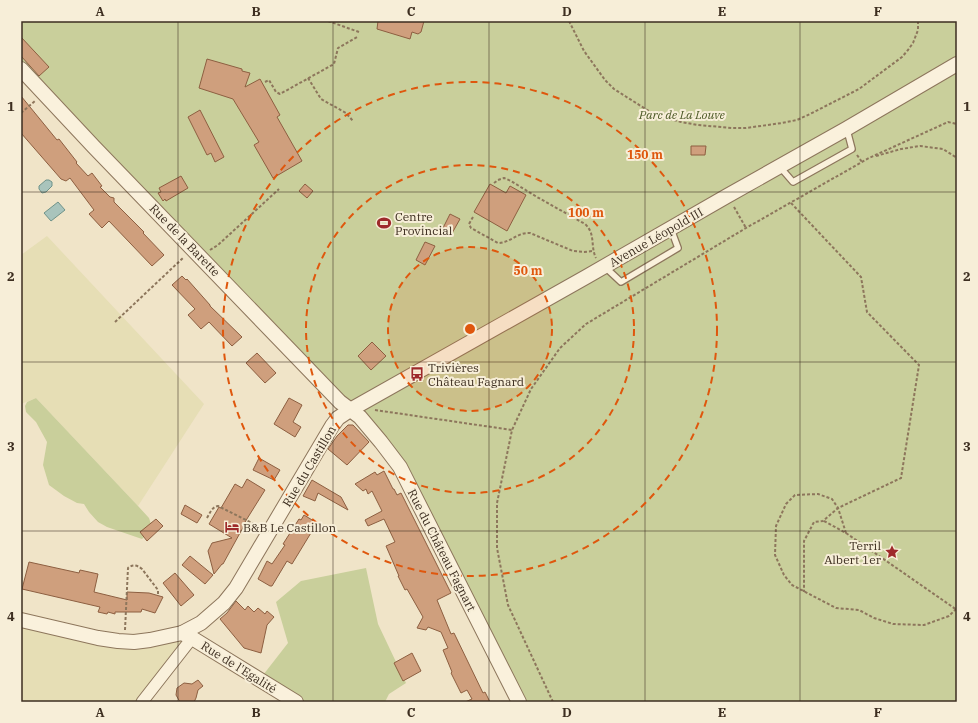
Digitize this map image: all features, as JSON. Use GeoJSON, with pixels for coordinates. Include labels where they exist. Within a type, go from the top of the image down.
{"type":"FeatureCollection","features":[{"type":"Feature","properties":{"kind":"street","name":"Avenue Léopold III"},"geometry":{"type":"LineString","coordinates":[[352,409],[603,268],[957,64]]}},
{"type":"Feature","properties":{"kind":"street","name":"Rue de la Barette"},"geometry":{"type":"LineString","coordinates":[[21,69],[340,402],[352,409]]}},
{"type":"Feature","properties":{"kind":"street","name":"Rue du Castillon"},"geometry":{"type":"LineString","coordinates":[[142,702],[187,635],[224,603],[236,588],[332,426],[338,418],[352,409]]}},
{"type":"Feature","properties":{"kind":"street","name":"Rue du Château Fagnart"},"geometry":{"type":"LineString","coordinates":[[352,409],[381,442],[400,467],[519,702]]}},
{"type":"Feature","properties":{"kind":"street"},"geometry":{"type":"LineString","coordinates":[[21,620],[98,638],[134,642],[187,635]]}},
{"type":"Feature","properties":{"kind":"street","name":"Rue de l'Egalité"},"geometry":{"type":"LineString","coordinates":[[187,635],[296,702]]}},
{"type":"Feature","properties":{"kind":"lane"},"geometry":{"type":"LineString","coordinates":[[780,166],[793,182],[852,149],[846,129]]}},
{"type":"Feature","properties":{"kind":"lane"},"geometry":{"type":"LineString","coordinates":[[603,268],[621,282],[628,278],[678,248],[671,228]]}},
{"type":"Feature","properties":{"kind":"path"},"geometry":{"type":"LineString","coordinates":[[328,21],[359,32]]}},
{"type":"Feature","properties":{"kind":"path"},"geometry":{"type":"LineString","coordinates":[[570,21],[584,51],[605,80],[614,89],[625,96],[652,112],[681,122],[698,125],[746,128],[797,120],[859,89],[902,58],[913,43],[918,30],[918,21]]}},
{"type":"Feature","properties":{"kind":"path"},"geometry":{"type":"LineString","coordinates":[[265,82],[269,80],[276,92],[280,94],[334,64],[338,48],[358,37]]}},
{"type":"Feature","properties":{"kind":"path"},"geometry":{"type":"LineString","coordinates":[[308,78],[321,99],[346,113],[353,121]]}},
{"type":"Feature","properties":{"kind":"path"},"geometry":{"type":"LineString","coordinates":[[21,113],[44,93]]}},
{"type":"Feature","properties":{"kind":"path"},"geometry":{"type":"LineString","coordinates":[[553,702],[508,605],[497,548],[497,503],[512,430],[531,389],[560,348],[586,324],[746,228],[869,158],[948,122],[957,124]]}},
{"type":"Feature","properties":{"kind":"path"},"geometry":{"type":"LineString","coordinates":[[869,158],[901,148],[920,146],[943,149],[957,158]]}},
{"type":"Feature","properties":{"kind":"path"},"geometry":{"type":"LineString","coordinates":[[494,183],[504,178],[511,181],[585,224],[590,228],[592,234],[594,256],[603,268]]}},
{"type":"Feature","properties":{"kind":"path"},"geometry":{"type":"LineString","coordinates":[[210,250],[218,245],[279,189]]}},
{"type":"Feature","properties":{"kind":"path"},"geometry":{"type":"LineString","coordinates":[[727,196],[746,228]]}},
{"type":"Feature","properties":{"kind":"path"},"geometry":{"type":"LineString","coordinates":[[791,203],[861,277],[867,312],[919,365],[901,478],[838,508],[823,521]]}},
{"type":"Feature","properties":{"kind":"path"},"geometry":{"type":"LineString","coordinates":[[473,217],[469,224],[471,228],[498,243],[503,243],[525,233],[530,233],[573,251],[593,251]]}},
{"type":"Feature","properties":{"kind":"path"},"geometry":{"type":"LineString","coordinates":[[115,322],[193,249]]}},
{"type":"Feature","properties":{"kind":"path"},"geometry":{"type":"LineString","coordinates":[[352,409],[512,430]]}},
{"type":"Feature","properties":{"kind":"path"},"geometry":{"type":"LineString","coordinates":[[804,592],[804,541],[814,522],[823,521],[846,533],[957,609],[949,616],[924,625],[893,624],[874,618],[859,610],[836,608],[804,592],[792,585],[784,575],[775,555],[776,526],[786,504],[795,495],[818,494],[832,500],[838,508],[846,533]]}},
{"type":"Feature","properties":{"kind":"path"},"geometry":{"type":"LineString","coordinates":[[207,518],[213,508],[218,506],[269,532]]}},
{"type":"Feature","properties":{"kind":"path"},"geometry":{"type":"LineString","coordinates":[[124,641],[128,568],[131,565],[134,565],[142,569],[158,590],[158,594]]}},
{"type":"Feature","properties":{"kind":"shaded area"},"geometry":{"type":"Polygon","coordinates":[[[47,236],[204,404],[138,506],[36,398],[21,404],[21,255],[47,236]]]}},
{"type":"Feature","properties":{"kind":"shaded area"},"geometry":{"type":"Polygon","coordinates":[[[21,620],[74,633],[192,638],[142,702],[21,702],[21,620]]]}},
{"type":"Feature","properties":{"kind":"green space","name":"Parc de La Louve"},"geometry":{"type":"Polygon","coordinates":[[[21,21],[957,21],[957,702],[519,702],[400,467],[21,69],[21,21]]]}},
{"type":"Feature","properties":{"kind":"green space"},"geometry":{"type":"Polygon","coordinates":[[[36,398],[149,518],[151,524],[148,533],[142,539],[107,527],[98,522],[84,504],[77,503],[64,496],[49,485],[43,465],[47,442],[36,422],[26,412],[25,406],[27,402],[36,398]]]}},
{"type":"Feature","properties":{"kind":"green space"},"geometry":{"type":"Polygon","coordinates":[[[366,568],[378,624],[406,683],[389,694],[385,702],[296,702],[260,679],[288,643],[276,602],[301,581],[366,568]]]}},
{"type":"Feature","properties":{"kind":"water"},"geometry":{"type":"Polygon","coordinates":[[[46,180],[52,182],[52,186],[46,192],[42,193],[39,186],[46,180]]]}},
{"type":"Feature","properties":{"kind":"water"},"geometry":{"type":"Polygon","coordinates":[[[58,202],[65,210],[51,221],[44,213],[58,202]]]}},
{"type":"Feature","properties":{"kind":"building"},"geometry":{"type":"Polygon","coordinates":[[[378,21],[424,21],[421,32],[418,34],[412,32],[410,39],[377,29],[378,21]]]}},
{"type":"Feature","properties":{"kind":"building"},"geometry":{"type":"Polygon","coordinates":[[[21,37],[49,67],[39,76],[21,56],[21,37]]]}},
{"type":"Feature","properties":{"kind":"building"},"geometry":{"type":"Polygon","coordinates":[[[207,59],[242,69],[242,71],[250,73],[245,87],[260,79],[280,115],[277,117],[302,161],[273,178],[254,145],[259,142],[233,99],[199,88],[207,59]]]}},
{"type":"Feature","properties":{"kind":"building"},"geometry":{"type":"Polygon","coordinates":[[[21,96],[57,140],[59,139],[77,162],[76,163],[88,176],[92,173],[102,186],[100,187],[110,197],[114,198],[114,202],[144,232],[143,233],[164,255],[152,266],[109,221],[102,228],[89,214],[94,210],[70,178],[66,181],[61,179],[21,133],[21,96]]]}},
{"type":"Feature","properties":{"kind":"building"},"geometry":{"type":"Polygon","coordinates":[[[200,110],[224,157],[215,162],[211,153],[207,155],[188,117],[200,110]]]}},
{"type":"Feature","properties":{"kind":"building"},"geometry":{"type":"Polygon","coordinates":[[[691,146],[706,146],[705,155],[691,155],[691,146]]]}},
{"type":"Feature","properties":{"kind":"building"},"geometry":{"type":"Polygon","coordinates":[[[181,176],[188,188],[166,201],[165,199],[163,201],[158,193],[161,192],[159,188],[181,176]]]}},
{"type":"Feature","properties":{"kind":"building"},"geometry":{"type":"Polygon","coordinates":[[[305,184],[313,191],[307,198],[299,191],[305,184]]]}},
{"type":"Feature","properties":{"kind":"building"},"geometry":{"type":"Polygon","coordinates":[[[490,184],[506,193],[510,186],[526,195],[507,231],[474,212],[490,184]]]}},
{"type":"Feature","properties":{"kind":"building"},"geometry":{"type":"Polygon","coordinates":[[[450,214],[460,219],[451,235],[442,230],[450,214]]]}},
{"type":"Feature","properties":{"kind":"building"},"geometry":{"type":"Polygon","coordinates":[[[425,242],[435,246],[425,265],[416,260],[425,242]]]}},
{"type":"Feature","properties":{"kind":"building"},"geometry":{"type":"Polygon","coordinates":[[[182,276],[186,280],[187,279],[210,306],[242,337],[232,346],[209,322],[201,329],[188,315],[195,309],[172,285],[182,276]]]}},
{"type":"Feature","properties":{"kind":"building"},"geometry":{"type":"Polygon","coordinates":[[[372,342],[386,356],[371,370],[358,356],[372,342]]]}},
{"type":"Feature","properties":{"kind":"building"},"geometry":{"type":"Polygon","coordinates":[[[257,353],[276,373],[265,383],[246,363],[257,353]]]}},
{"type":"Feature","properties":{"kind":"building"},"geometry":{"type":"Polygon","coordinates":[[[289,398],[302,405],[293,422],[301,427],[295,437],[274,424],[289,398]]]}},
{"type":"Feature","properties":{"kind":"building"},"geometry":{"type":"Polygon","coordinates":[[[348,425],[353,425],[369,442],[347,465],[328,449],[337,436],[348,425]]]}},
{"type":"Feature","properties":{"kind":"building"},"geometry":{"type":"Polygon","coordinates":[[[259,458],[280,470],[274,480],[253,470],[259,458]]]}},
{"type":"Feature","properties":{"kind":"building"},"geometry":{"type":"Polygon","coordinates":[[[384,471],[397,495],[401,493],[451,593],[437,600],[451,634],[454,633],[483,693],[485,692],[490,702],[465,702],[472,699],[467,690],[461,693],[451,673],[452,672],[443,650],[448,648],[441,632],[428,627],[426,630],[417,628],[423,617],[407,589],[405,590],[386,546],[395,542],[384,519],[368,526],[365,520],[382,511],[372,491],[368,494],[366,489],[363,491],[355,484],[375,472],[377,475],[384,471]]]}},
{"type":"Feature","properties":{"kind":"building"},"geometry":{"type":"Polygon","coordinates":[[[247,479],[265,490],[245,522],[223,564],[214,574],[208,551],[212,543],[232,538],[209,524],[219,507],[221,508],[235,484],[242,488],[247,479]]]}},
{"type":"Feature","properties":{"kind":"building"},"geometry":{"type":"Polygon","coordinates":[[[312,480],[341,497],[348,510],[318,493],[315,501],[303,496],[312,480]]]}},
{"type":"Feature","properties":{"kind":"building"},"geometry":{"type":"Polygon","coordinates":[[[185,505],[202,515],[197,523],[181,514],[185,505]]]}},
{"type":"Feature","properties":{"kind":"building"},"geometry":{"type":"Polygon","coordinates":[[[304,515],[317,523],[292,564],[287,561],[272,586],[258,579],[267,561],[272,564],[285,545],[283,544],[299,519],[301,520],[304,515]]]}},
{"type":"Feature","properties":{"kind":"building"},"geometry":{"type":"Polygon","coordinates":[[[156,519],[163,526],[147,541],[140,532],[156,519]]]}},
{"type":"Feature","properties":{"kind":"building"},"geometry":{"type":"Polygon","coordinates":[[[190,556],[213,575],[205,584],[182,565],[190,556]]]}},
{"type":"Feature","properties":{"kind":"building"},"geometry":{"type":"Polygon","coordinates":[[[29,562],[79,573],[80,570],[98,574],[94,592],[127,600],[127,592],[149,593],[163,597],[155,613],[142,609],[141,612],[115,612],[115,614],[98,612],[100,607],[22,589],[29,562]]]}},
{"type":"Feature","properties":{"kind":"building"},"geometry":{"type":"Polygon","coordinates":[[[175,573],[194,595],[181,606],[163,583],[175,573]]]}},
{"type":"Feature","properties":{"kind":"building"},"geometry":{"type":"Polygon","coordinates":[[[236,601],[245,610],[248,606],[254,612],[258,608],[265,614],[267,611],[274,617],[267,625],[261,653],[244,648],[220,619],[227,613],[236,601]]]}},
{"type":"Feature","properties":{"kind":"building"},"geometry":{"type":"Polygon","coordinates":[[[412,653],[421,671],[403,681],[394,663],[412,653]]]}},
{"type":"Feature","properties":{"kind":"building"},"geometry":{"type":"Polygon","coordinates":[[[198,680],[203,686],[198,690],[194,702],[180,702],[176,695],[177,688],[184,683],[192,684],[198,680]]]}},
{"type":"Feature","properties":{"kind":"place","name":"Centre Provincial"},"geometry":{"type":"Point","coordinates":[384,223]}},
{"type":"Feature","properties":{"kind":"place","name":"Trivières Château Fagnard"},"geometry":{"type":"Point","coordinates":[417,374]}},
{"type":"Feature","properties":{"kind":"place","name":"B&B Le Castillon"},"geometry":{"type":"Point","coordinates":[232,527]}},
{"type":"Feature","properties":{"kind":"place","name":"Terril Albert 1er"},"geometry":{"type":"Point","coordinates":[892,552]}}]}
